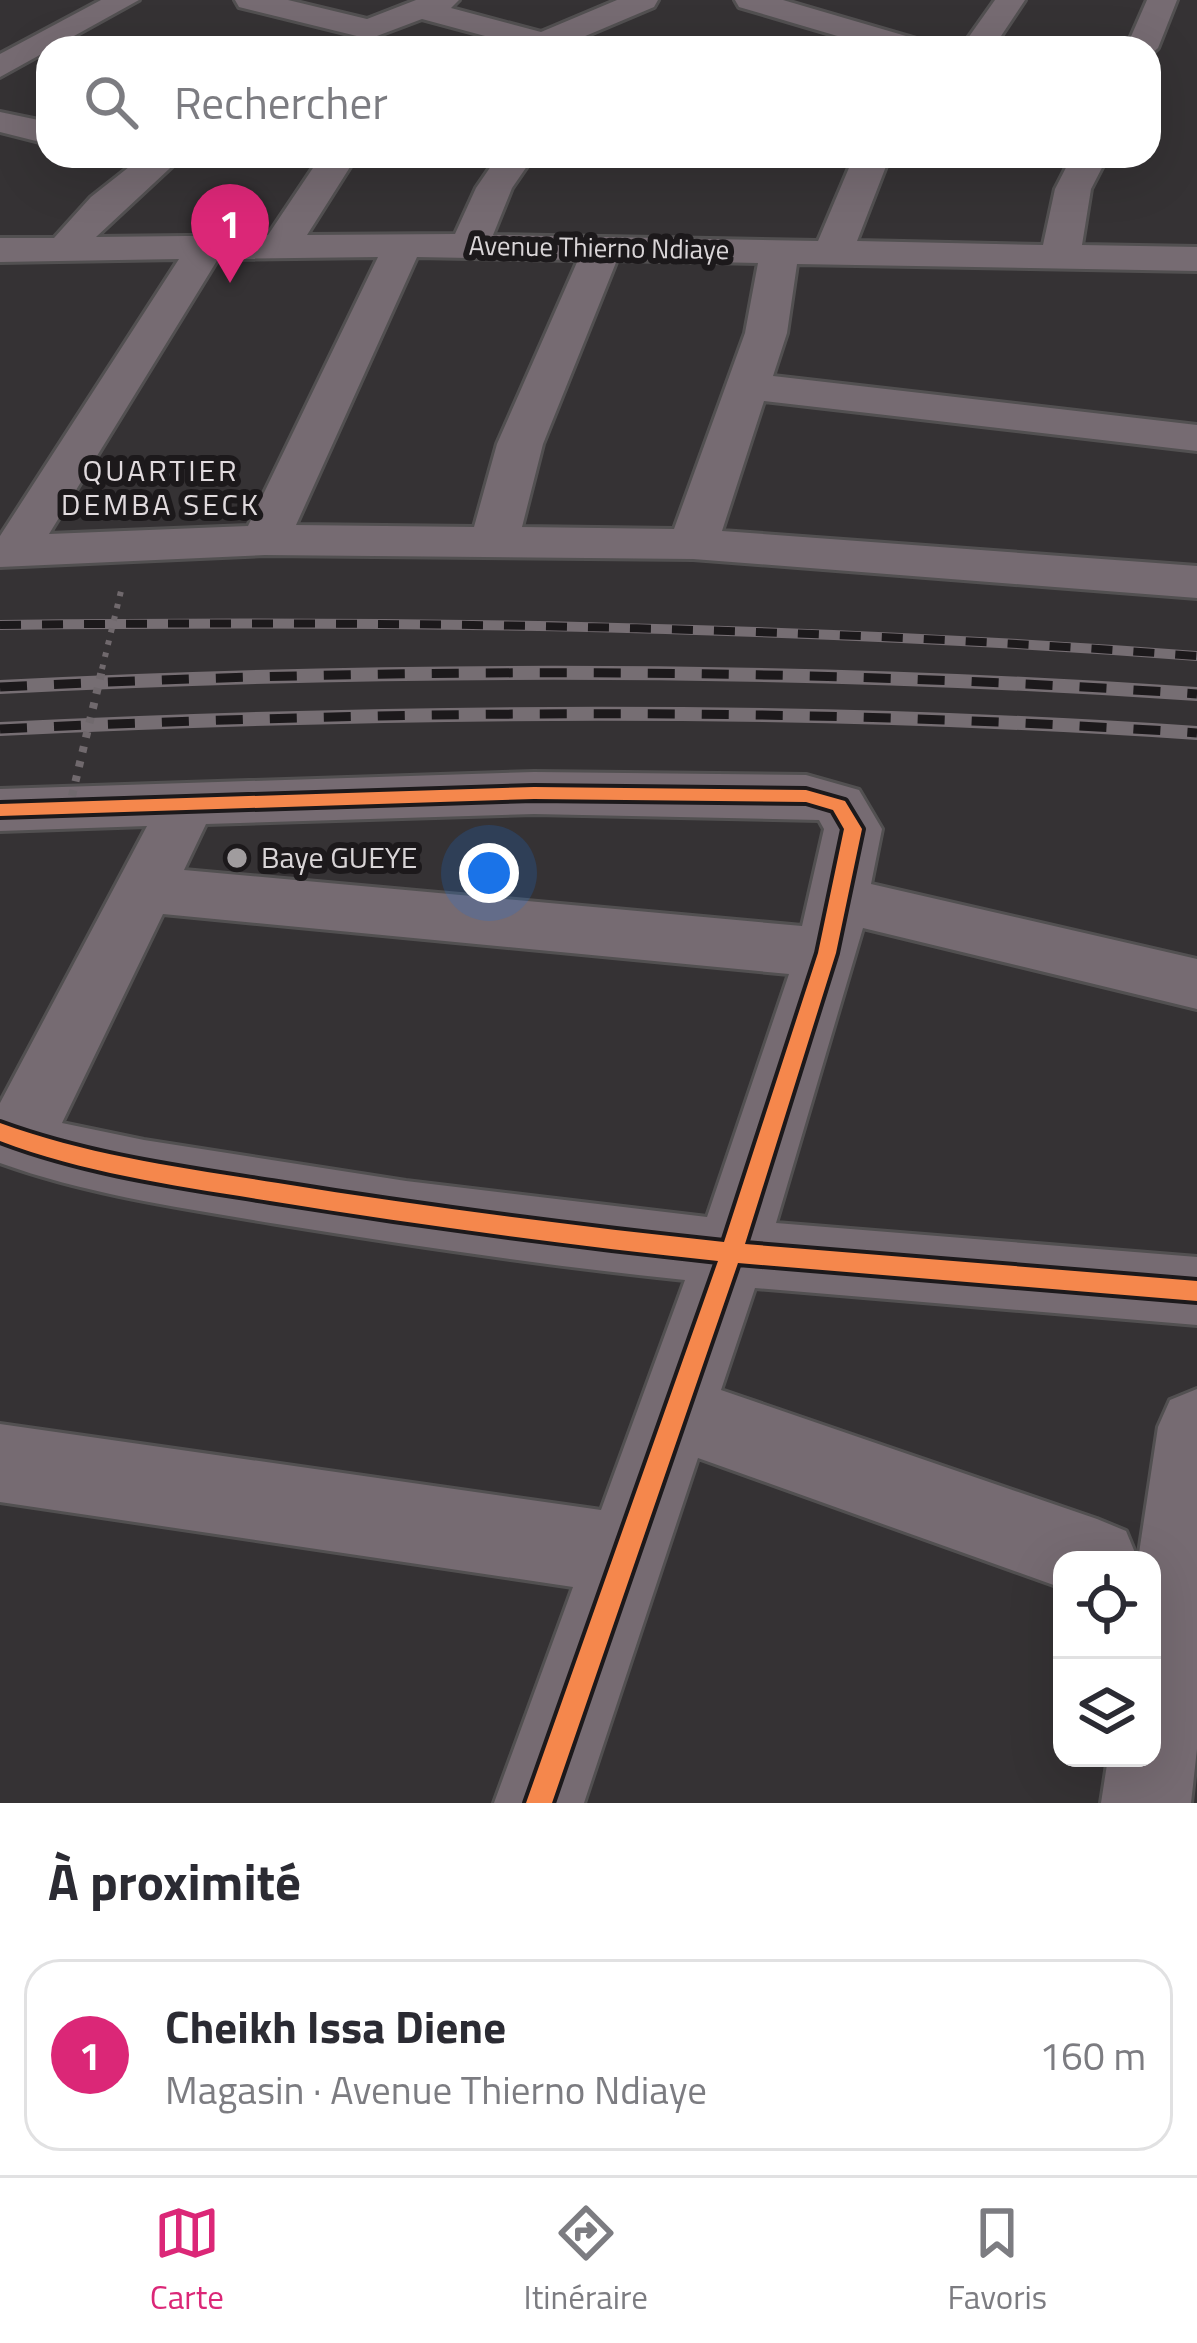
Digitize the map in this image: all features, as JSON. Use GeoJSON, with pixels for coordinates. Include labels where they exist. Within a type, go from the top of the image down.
{"type":"FeatureCollection","features":[{"type":"Feature","properties":{"kind":"street"},"geometry":{"type":"LineString","coordinates":[[66,36],[124,0]]}},
{"type":"Feature","properties":{"kind":"street"},"geometry":{"type":"LineString","coordinates":[[250,0],[378,28],[433,5],[474,36]]}},
{"type":"Feature","properties":{"kind":"street"},"geometry":{"type":"LineString","coordinates":[[565,36],[643,0]]}},
{"type":"Feature","properties":{"kind":"street"},"geometry":{"type":"LineString","coordinates":[[750,0],[821,9],[884,36]]}},
{"type":"Feature","properties":{"kind":"street"},"geometry":{"type":"LineString","coordinates":[[985,36],[1010,0]]}},
{"type":"Feature","properties":{"kind":"street"},"geometry":{"type":"LineString","coordinates":[[1147,36],[1162,0]]}},
{"type":"Feature","properties":{"kind":"street"},"geometry":{"type":"LineString","coordinates":[[774,36],[821,9]]}},
{"type":"Feature","properties":{"kind":"street"},"geometry":{"type":"LineString","coordinates":[[325,36],[343,23]]}},
{"type":"Feature","properties":{"kind":"street"},"geometry":{"type":"LineString","coordinates":[[0,67],[36,52]]}},
{"type":"Feature","properties":{"kind":"street"},"geometry":{"type":"LineString","coordinates":[[0,122],[36,130]]}},
{"type":"Feature","properties":{"kind":"street"},"geometry":{"type":"LineString","coordinates":[[64,250],[144,168]]}},
{"type":"Feature","properties":{"kind":"street"},"geometry":{"type":"LineString","coordinates":[[280,246],[331,168]]}},
{"type":"Feature","properties":{"kind":"street"},"geometry":{"type":"LineString","coordinates":[[470,246],[494,188],[508,168]]}},
{"type":"Feature","properties":{"kind":"street"},"geometry":{"type":"LineString","coordinates":[[833,253],[867,168]]}},
{"type":"Feature","properties":{"kind":"street"},"geometry":{"type":"LineString","coordinates":[[1060,259],[1073,189],[1084,168]]}},
{"type":"Feature","properties":{"kind":"street"},"geometry":{"type":"LineString","coordinates":[[265,540],[403,245]]}},
{"type":"Feature","properties":{"kind":"street","name":"Avenue Thierno Ndiaye"},"geometry":{"type":"LineString","coordinates":[[3,254],[403,245],[1197,260]]}},
{"type":"Feature","properties":{"kind":"street"},"geometry":{"type":"LineString","coordinates":[[494,542],[520,444],[603,247]]}},
{"type":"Feature","properties":{"kind":"street"},"geometry":{"type":"LineString","coordinates":[[7,552],[205,249]]}},
{"type":"Feature","properties":{"kind":"street"},"geometry":{"type":"LineString","coordinates":[[693,544],[772,311],[779,252]]}},
{"type":"Feature","properties":{"kind":"street"},"geometry":{"type":"LineString","coordinates":[[748,386],[1197,438]]}},
{"type":"Feature","properties":{"kind":"street"},"geometry":{"type":"LineString","coordinates":[[7,552],[265,540],[693,544],[1197,582]]}},
{"type":"Feature","properties":{"kind":"street"},"geometry":{"type":"LineString","coordinates":[[22,814],[189,800],[534,793],[806,796],[839,805],[853,829],[834,926],[730,1256],[678,1413],[623,1554],[542,1802]]}},
{"type":"Feature","properties":{"kind":"street"},"geometry":{"type":"LineString","coordinates":[[189,800],[9,1136],[159,1172],[326,1201],[730,1256],[1197,1291]]}},
{"type":"Feature","properties":{"kind":"street"},"geometry":{"type":"LineString","coordinates":[[141,890],[834,926],[1197,984]]}},
{"type":"Feature","properties":{"kind":"street"},"geometry":{"type":"LineString","coordinates":[[678,1413],[1071,1551]]}},
{"type":"Feature","properties":{"kind":"street"},"geometry":{"type":"LineString","coordinates":[[1146,1803],[1197,1427]]}},
{"type":"Feature","properties":{"kind":"street"},"geometry":{"type":"LineString","coordinates":[[0,1463],[623,1554]]}},
{"type":"Feature","properties":{"kind":"path"},"geometry":{"type":"LineString","coordinates":[[22,814],[122,587]]}},
{"type":"Feature","properties":{"kind":"railway"},"geometry":{"type":"LineString","coordinates":[[0,625],[599,627],[1197,656]]}},
{"type":"Feature","properties":{"kind":"railway"},"geometry":{"type":"LineString","coordinates":[[0,687],[300,676],[599,673],[898,679],[1197,694]]}},
{"type":"Feature","properties":{"kind":"railway"},"geometry":{"type":"LineString","coordinates":[[0,729],[599,714],[898,718],[1197,733]]}},
{"type":"Feature","properties":{"kind":"cycle path"},"geometry":{"type":"LineString","coordinates":[[0,810],[534,793],[806,796],[839,805],[853,829],[827,953],[730,1256],[539,1803]]}},
{"type":"Feature","properties":{"kind":"cycle path"},"geometry":{"type":"LineString","coordinates":[[0,1132],[144,1171],[518,1228],[857,1264],[1197,1291]]}},
{"type":"Feature","properties":{"kind":"place","name":"Cheikh Issa Diene"},"geometry":{"type":"Point","coordinates":[230,283]}},
{"type":"Feature","properties":{"kind":"place","name":"Baye GUEYE"},"geometry":{"type":"Point","coordinates":[237,858]}},
{"type":"Feature","properties":{"kind":"district","name":"QUARTIER DEMBA SECK"},"geometry":{"type":"Point","coordinates":[161,488]}}]}
